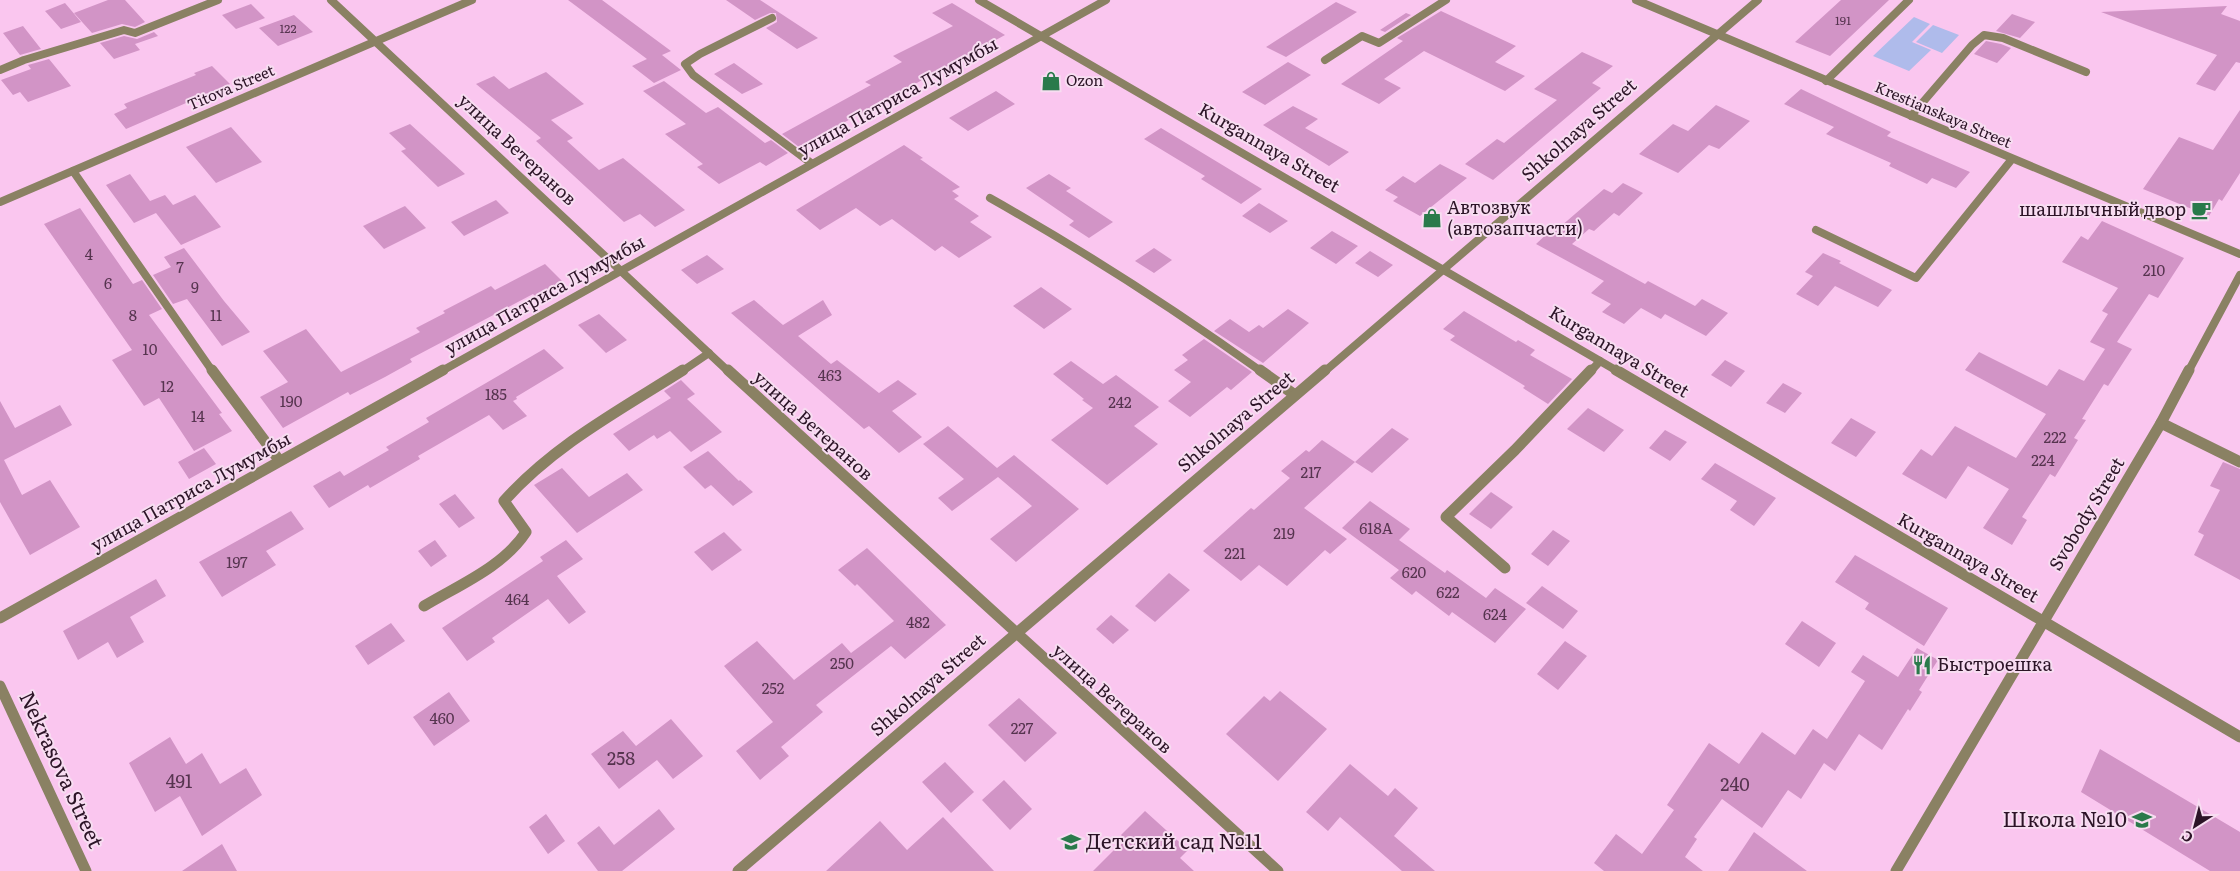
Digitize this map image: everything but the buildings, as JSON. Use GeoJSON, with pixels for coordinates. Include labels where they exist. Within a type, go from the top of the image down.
{"type":"FeatureCollection","features":[{"type":"Feature","properties":{"kind":"street"},"geometry":{"type":"LineString","coordinates":[[0,70],[24,60],[124,30],[135,33],[218,0]]}},
{"type":"Feature","properties":{"kind":"street","name":"улица Ветеранов"},"geometry":{"type":"LineString","coordinates":[[331,0],[624,271],[709,353],[1278,871]]}},
{"type":"Feature","properties":{"kind":"street","name":"Titova Street"},"geometry":{"type":"LineString","coordinates":[[0,202],[472,0]]}},
{"type":"Feature","properties":{"kind":"street","name":"Kurgannaya Street"},"geometry":{"type":"LineString","coordinates":[[980,0],[1444,269],[2240,737]]}},
{"type":"Feature","properties":{"kind":"street","name":"улица Патриса Лумумбы"},"geometry":{"type":"LineString","coordinates":[[0,618],[279,460],[624,271],[811,163],[1106,0]]}},
{"type":"Feature","properties":{"kind":"street"},"geometry":{"type":"LineString","coordinates":[[1325,60],[1362,36],[1379,43],[1446,0]]}},
{"type":"Feature","properties":{"kind":"street","name":"Krestianskaya Street"},"geometry":{"type":"LineString","coordinates":[[1636,0],[2240,254]]}},
{"type":"Feature","properties":{"kind":"street","name":"Shkolnaya Street"},"geometry":{"type":"LineString","coordinates":[[738,871],[1758,0]]}},
{"type":"Feature","properties":{"kind":"street"},"geometry":{"type":"LineString","coordinates":[[1826,81],[1909,0]]}},
{"type":"Feature","properties":{"kind":"street"},"geometry":{"type":"LineString","coordinates":[[772,18],[700,54],[685,64],[693,75],[811,163]]}},
{"type":"Feature","properties":{"kind":"street"},"geometry":{"type":"LineString","coordinates":[[1911,116],[1972,45],[1984,35],[2003,38],[2086,72]]}},
{"type":"Feature","properties":{"kind":"street"},"geometry":{"type":"LineString","coordinates":[[1816,230],[1916,278],[2012,159]]}},
{"type":"Feature","properties":{"kind":"street"},"geometry":{"type":"LineString","coordinates":[[73,171],[176,316],[231,398],[279,460]]}},
{"type":"Feature","properties":{"kind":"street"},"geometry":{"type":"LineString","coordinates":[[990,198],[1065,240],[1177,311],[1295,395]]}},
{"type":"Feature","properties":{"kind":"street","name":"Svobody Street"},"geometry":{"type":"LineString","coordinates":[[1896,871],[2161,423],[2240,275]]}},
{"type":"Feature","properties":{"kind":"street"},"geometry":{"type":"LineString","coordinates":[[424,606],[499,560],[522,542],[526,532],[504,501],[512,489],[555,452],[678,375],[709,353]]}},
{"type":"Feature","properties":{"kind":"street"},"geometry":{"type":"LineString","coordinates":[[1505,568],[1446,517],[1515,450],[1600,362]]}},
{"type":"Feature","properties":{"kind":"street"},"geometry":{"type":"LineString","coordinates":[[2161,423],[2240,462]]}},
{"type":"Feature","properties":{"kind":"street","name":"Nekrasova Street"},"geometry":{"type":"LineString","coordinates":[[0,686],[86,871]]}},
{"type":"Feature","properties":{"kind":"shaded area"},"geometry":{"type":"Polygon","coordinates":[[[1914,17],[1930,24],[1912,42],[1931,50],[1909,71],[1873,56],[1914,17]]]}},
{"type":"Feature","properties":{"kind":"shaded area"},"geometry":{"type":"Polygon","coordinates":[[[1933,25],[1959,35],[1942,53],[1916,42],[1933,25]]]}},
{"type":"Feature","properties":{"kind":"place","name":"Ozon"},"geometry":{"type":"Point","coordinates":[1051,81]}},
{"type":"Feature","properties":{"kind":"place","name":"шашлычный двор"},"geometry":{"type":"Point","coordinates":[2201,210]}},
{"type":"Feature","properties":{"kind":"place","name":"Автозвук (автозапчасти)"},"geometry":{"type":"Point","coordinates":[1432,218]}},
{"type":"Feature","properties":{"kind":"place","name":"Быстроешка"},"geometry":{"type":"Point","coordinates":[1922,665]}},
{"type":"Feature","properties":{"kind":"place","name":"Школа №10"},"geometry":{"type":"Point","coordinates":[2142,820]}},
{"type":"Feature","properties":{"kind":"place","name":"Детский сад №11"},"geometry":{"type":"Point","coordinates":[1071,842]}}]}
